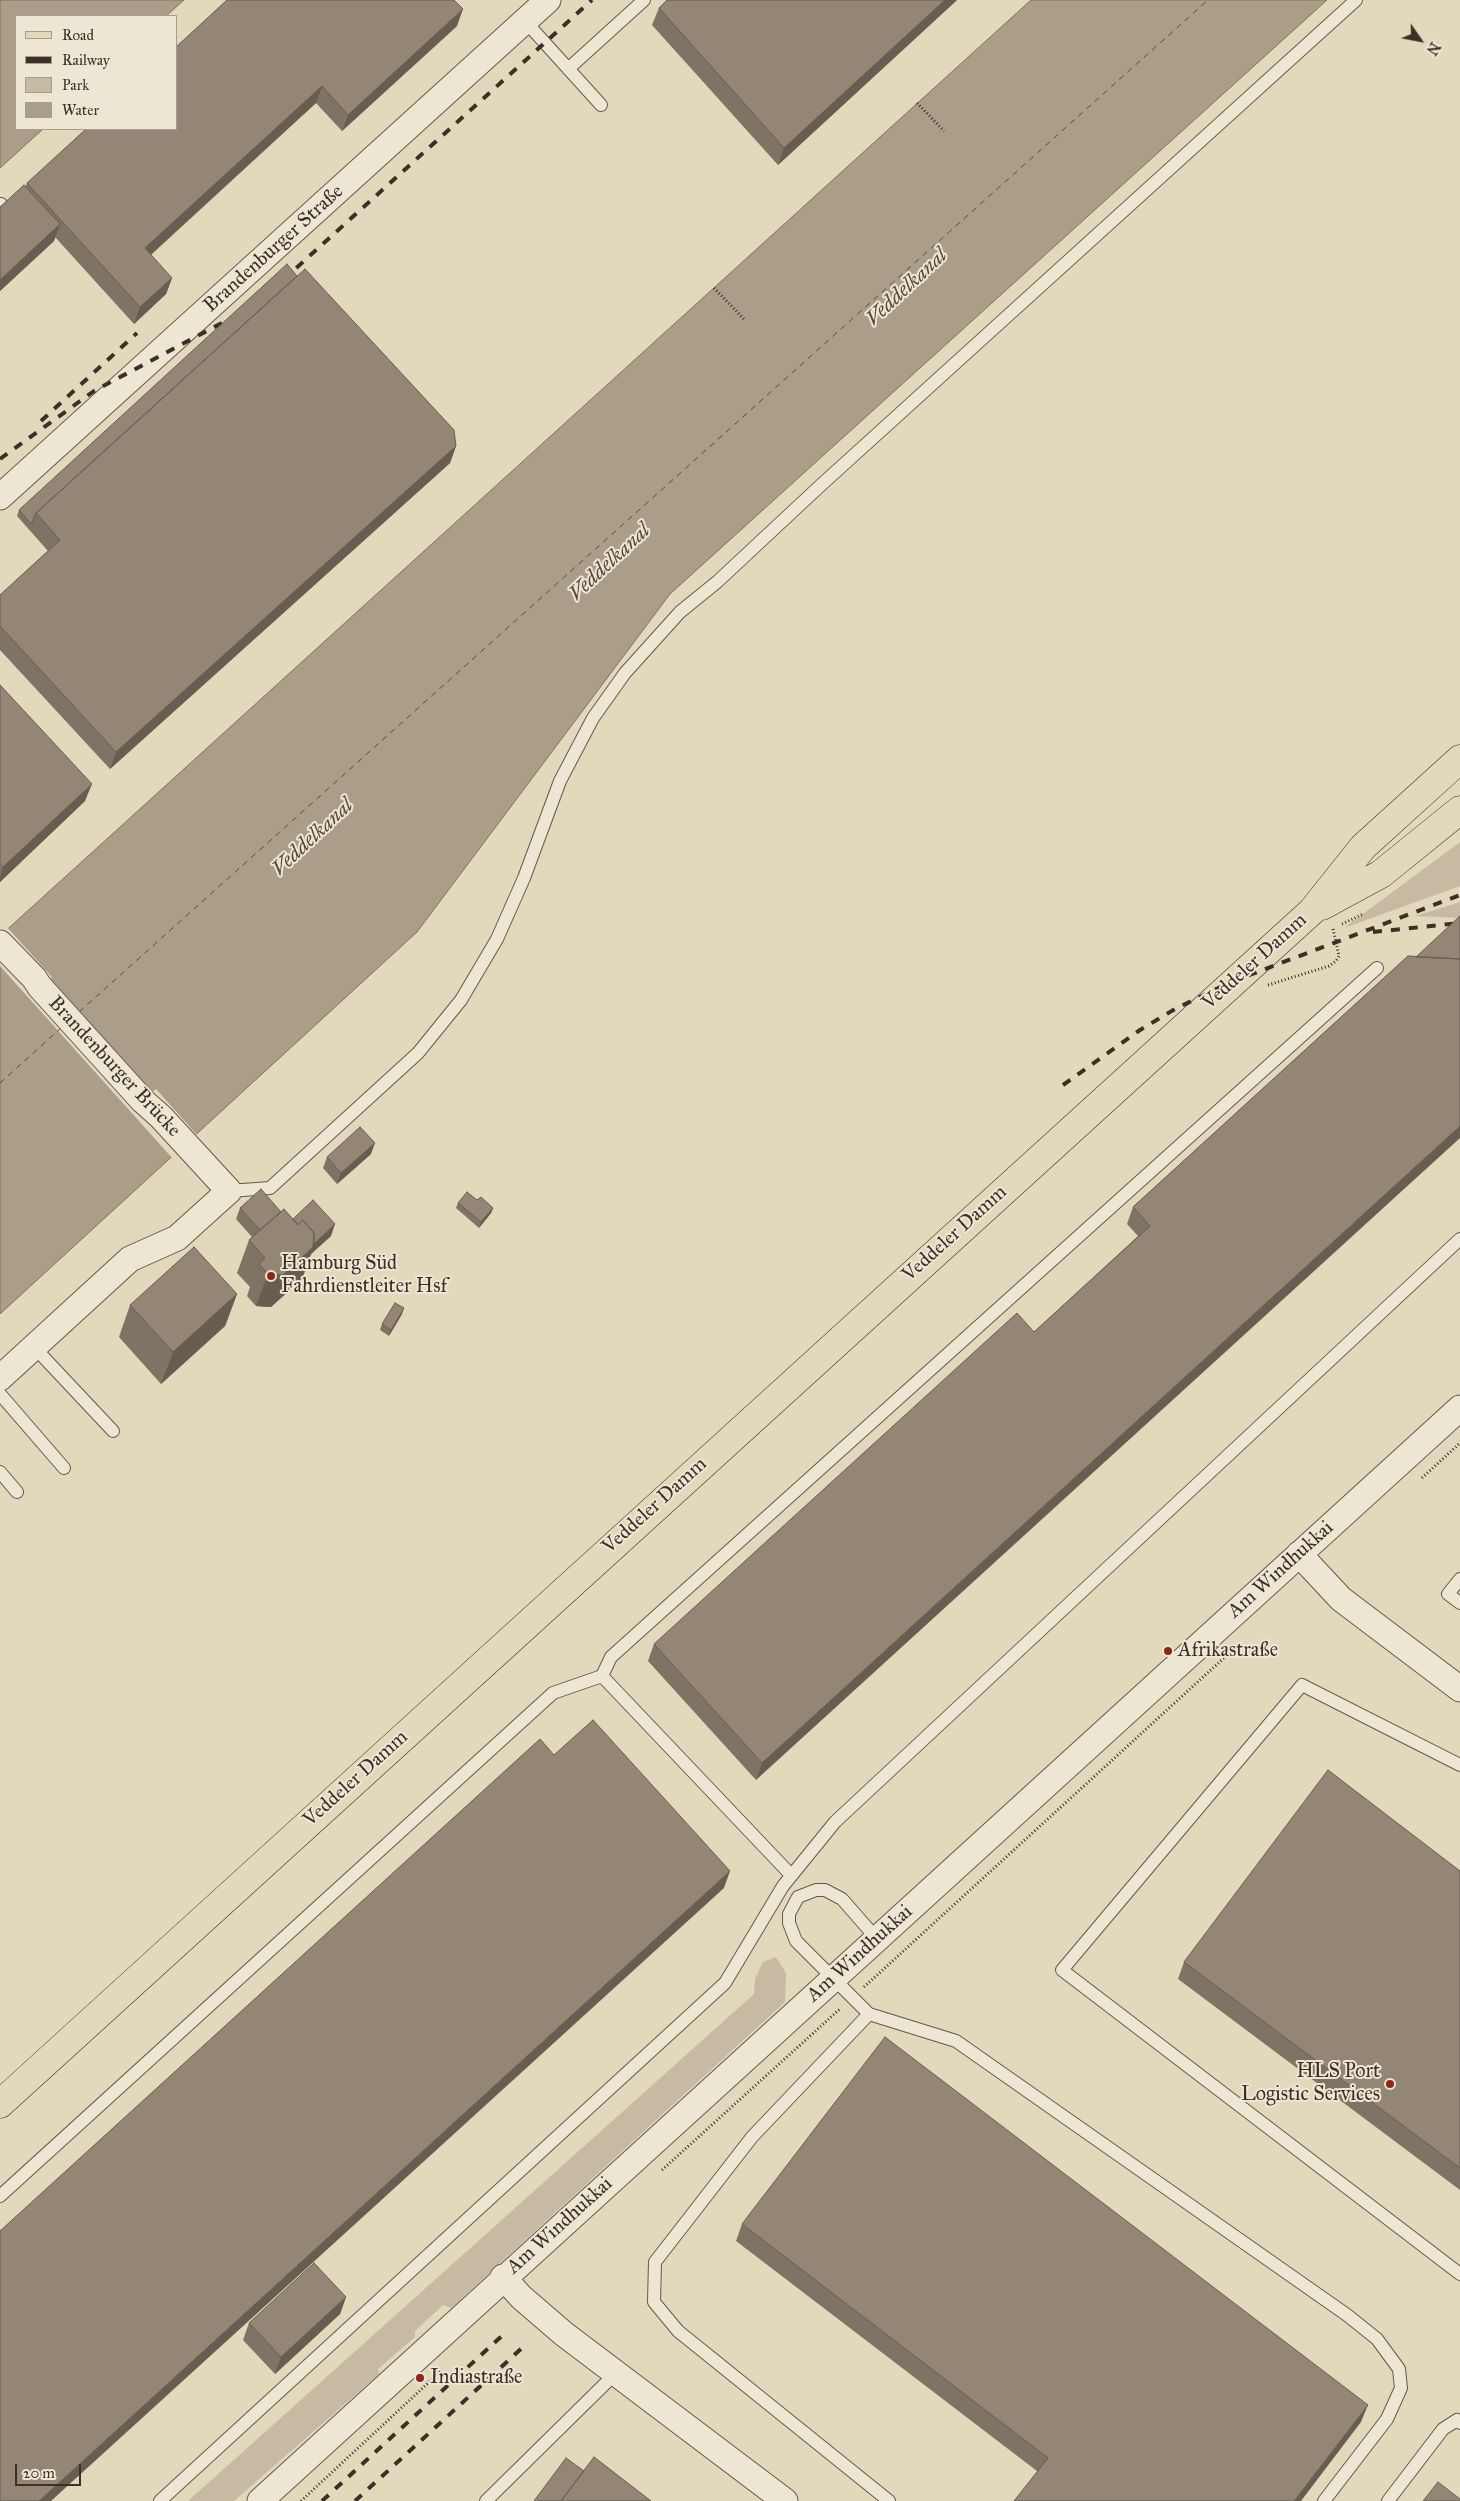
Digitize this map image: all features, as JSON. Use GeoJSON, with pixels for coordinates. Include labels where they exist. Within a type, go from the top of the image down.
{"type":"FeatureCollection","features":[{"type":"Feature","properties":{"kind":"main road","name":"Veddeler Damm"},"geometry":{"type":"LineString","coordinates":[[0,2104],[1312,911],[1363,847],[1460,759]]}},
{"type":"Feature","properties":{"kind":"main road","name":"Veddeler Damm"},"geometry":{"type":"LineString","coordinates":[[1312,911],[1381,874],[1460,810]]}},
{"type":"Feature","properties":{"kind":"street","name":"Brandenburger Straße"},"geometry":{"type":"LineString","coordinates":[[2,491],[162,352],[548,0]]}},
{"type":"Feature","properties":{"kind":"street","name":"Brandenburger Brücke"},"geometry":{"type":"LineString","coordinates":[[0,943],[34,978],[142,1101],[161,1117],[228,1191]]}},
{"type":"Feature","properties":{"kind":"street"},"geometry":{"type":"LineString","coordinates":[[0,1378],[130,1259],[177,1238],[228,1191]]}},
{"type":"Feature","properties":{"kind":"street","name":"Am Windhukkai"},"geometry":{"type":"LineString","coordinates":[[260,2501],[503,2277],[1460,1408]]}},
{"type":"Feature","properties":{"kind":"street"},"geometry":{"type":"LineString","coordinates":[[1299,1554],[1341,1599],[1460,1689]]}},
{"type":"Feature","properties":{"kind":"street"},"geometry":{"type":"LineString","coordinates":[[503,2277],[521,2297],[557,2328],[785,2501]]}},
{"type":"Feature","properties":{"kind":"lane"},"geometry":{"type":"LineString","coordinates":[[568,69],[644,0]]}},
{"type":"Feature","properties":{"kind":"lane"},"geometry":{"type":"LineString","coordinates":[[228,1191],[270,1188],[418,1053],[461,1000],[497,939],[524,878],[560,781],[593,718],[625,673],[680,612],[717,582],[828,478],[1356,0]]}},
{"type":"Feature","properties":{"kind":"lane"},"geometry":{"type":"LineString","coordinates":[[525,21],[601,105]]}},
{"type":"Feature","properties":{"kind":"lane"},"geometry":{"type":"LineString","coordinates":[[0,2196],[553,1693],[602,1676],[611,1657],[1377,968]]}},
{"type":"Feature","properties":{"kind":"lane"},"geometry":{"type":"LineString","coordinates":[[160,2501],[725,1983],[783,1886],[835,1822],[1460,1239]]}},
{"type":"Feature","properties":{"kind":"lane"},"geometry":{"type":"LineString","coordinates":[[34,1347],[113,1431]]}},
{"type":"Feature","properties":{"kind":"lane"},"geometry":{"type":"LineString","coordinates":[[0,1394],[64,1468]]}},
{"type":"Feature","properties":{"kind":"lane"},"geometry":{"type":"LineString","coordinates":[[0,1472],[17,1492]]}},
{"type":"Feature","properties":{"kind":"lane"},"geometry":{"type":"LineString","coordinates":[[1460,1579],[1448,1594],[1460,1602]]}},
{"type":"Feature","properties":{"kind":"lane"},"geometry":{"type":"LineString","coordinates":[[602,1676],[791,1875]]}},
{"type":"Feature","properties":{"kind":"lane"},"geometry":{"type":"LineString","coordinates":[[1460,1765],[1302,1685],[1062,1970],[1460,2274]]}},
{"type":"Feature","properties":{"kind":"lane"},"geometry":{"type":"LineString","coordinates":[[783,1886],[798,1897]]}},
{"type":"Feature","properties":{"kind":"lane"},"geometry":{"type":"LineString","coordinates":[[877,1938],[834,1893],[816,1890],[798,1897],[789,1914],[791,1933],[832,1979],[868,2014],[956,2041],[1347,2315],[1377,2340],[1399,2369],[1401,2388],[1387,2420],[1324,2501]]}},
{"type":"Feature","properties":{"kind":"lane"},"geometry":{"type":"LineString","coordinates":[[868,2014],[752,2137],[655,2262],[654,2302],[678,2331],[889,2501]]}},
{"type":"Feature","properties":{"kind":"lane"},"geometry":{"type":"LineString","coordinates":[[486,2501],[616,2373]]}},
{"type":"Feature","properties":{"kind":"lane"},"geometry":{"type":"LineString","coordinates":[[1388,2501],[1443,2429],[1456,2420],[1460,2423]]}},
{"type":"Feature","properties":{"kind":"path"},"geometry":{"type":"LineString","coordinates":[[917,103],[944,131]]}},
{"type":"Feature","properties":{"kind":"path"},"geometry":{"type":"LineString","coordinates":[[714,288],[744,319]]}},
{"type":"Feature","properties":{"kind":"path"},"geometry":{"type":"LineString","coordinates":[[1259,988],[1329,966],[1339,956],[1332,931],[1334,928],[1346,924],[1366,912]]}},
{"type":"Feature","properties":{"kind":"path"},"geometry":{"type":"LineString","coordinates":[[1416,1483],[1460,1443]]}},
{"type":"Feature","properties":{"kind":"path"},"geometry":{"type":"LineString","coordinates":[[655,2176],[853,1998],[1229,1654]]}},
{"type":"Feature","properties":{"kind":"path"},"geometry":{"type":"LineString","coordinates":[[301,2501],[442,2370]]}},
{"type":"Feature","properties":{"kind":"green space"},"geometry":{"type":"Polygon","coordinates":[[[1460,842],[1460,886],[1344,928],[1460,842]]]}},
{"type":"Feature","properties":{"kind":"green space"},"geometry":{"type":"Polygon","coordinates":[[[1460,902],[1460,918],[1415,916],[1435,910],[1460,902]]]}},
{"type":"Feature","properties":{"kind":"green space"},"geometry":{"type":"Polygon","coordinates":[[[776,1957],[786,1973],[785,2002],[451,2308],[443,2305],[415,2331],[415,2337],[378,2369],[379,2374],[234,2501],[188,2501],[754,1994],[755,1979],[763,1962],[776,1957]]]}},
{"type":"Feature","properties":{"kind":"water"},"geometry":{"type":"Polygon","coordinates":[[[0,0],[184,0],[167,15],[15,15],[15,130],[42,130],[0,168],[0,0]]]}},
{"type":"Feature","properties":{"kind":"water","name":"Veddelkanal"},"geometry":{"type":"Polygon","coordinates":[[[1031,0],[1327,0],[670,594],[417,932],[0,1314],[0,936],[1031,0]]]}},
{"type":"Feature","properties":{"kind":"pier"},"geometry":{"type":"Polygon","coordinates":[[[6,926],[52,977],[46,983],[147,1096],[156,1089],[198,1136],[173,1159],[0,966],[0,932],[6,926]]]}},
{"type":"Feature","properties":{"kind":"building"},"geometry":{"type":"Polygon","coordinates":[[[227,0],[454,0],[463,9],[348,115],[322,86],[145,248],[172,278],[140,307],[27,183],[85,130],[178,130],[178,45],[227,0]]]}},
{"type":"Feature","properties":{"kind":"building"},"geometry":{"type":"Polygon","coordinates":[[[667,0],[945,0],[784,148],[659,8],[667,0]]]}},
{"type":"Feature","properties":{"kind":"building"},"geometry":{"type":"Polygon","coordinates":[[[24,185],[60,224],[0,280],[0,207],[24,185]]]}},
{"type":"Feature","properties":{"kind":"building"},"geometry":{"type":"Polygon","coordinates":[[[287,264],[297,276],[36,513],[31,524],[19,510],[287,264]]]}},
{"type":"Feature","properties":{"kind":"building"},"geometry":{"type":"Polygon","coordinates":[[[305,269],[454,430],[456,446],[116,752],[0,626],[0,595],[60,540],[36,513],[305,269]]]}},
{"type":"Feature","properties":{"kind":"building"},"geometry":{"type":"Polygon","coordinates":[[[0,685],[92,784],[3,867],[0,864],[0,685]]]}},
{"type":"Feature","properties":{"kind":"building"},"geometry":{"type":"Polygon","coordinates":[[[1460,916],[1460,959],[1416,957],[1460,916]]]}},
{"type":"Feature","properties":{"kind":"building"},"geometry":{"type":"Polygon","coordinates":[[[1408,956],[1460,959],[1460,1126],[762,1763],[654,1644],[1017,1313],[1034,1332],[1150,1226],[1133,1207],[1408,956]]]}},
{"type":"Feature","properties":{"kind":"building"},"geometry":{"type":"Polygon","coordinates":[[[360,1127],[375,1143],[341,1173],[327,1157],[360,1127]]]}},
{"type":"Feature","properties":{"kind":"building"},"geometry":{"type":"Polygon","coordinates":[[[261,1189],[281,1212],[260,1230],[240,1208],[261,1189]]]}},
{"type":"Feature","properties":{"kind":"building"},"geometry":{"type":"Polygon","coordinates":[[[467,1192],[477,1200],[481,1197],[493,1208],[481,1222],[458,1203],[467,1192]]]}},
{"type":"Feature","properties":{"kind":"building"},"geometry":{"type":"Polygon","coordinates":[[[313,1200],[335,1224],[314,1244],[314,1233],[303,1220],[298,1225],[293,1219],[313,1200]]]}},
{"type":"Feature","properties":{"kind":"building"},"geometry":{"type":"Polygon","coordinates":[[[284,1209],[298,1225],[303,1220],[314,1233],[313,1247],[283,1275],[268,1274],[259,1264],[265,1258],[249,1240],[284,1209]]]}},
{"type":"Feature","properties":{"kind":"building"},"geometry":{"type":"Polygon","coordinates":[[[194,1247],[237,1294],[173,1352],[130,1305],[194,1247]]]}},
{"type":"Feature","properties":{"kind":"building"},"geometry":{"type":"Polygon","coordinates":[[[395,1303],[404,1308],[391,1330],[382,1324],[395,1303]]]}},
{"type":"Feature","properties":{"kind":"building"},"geometry":{"type":"Polygon","coordinates":[[[593,1720],[730,1871],[39,2501],[0,2501],[0,2231],[540,1739],[554,1755],[593,1720]]]}},
{"type":"Feature","properties":{"kind":"building","name":"HLS Port Logistic Services"},"geometry":{"type":"Polygon","coordinates":[[[1328,1770],[1460,1871],[1460,2168],[1184,1962],[1328,1770]]]}},
{"type":"Feature","properties":{"kind":"building"},"geometry":{"type":"Polygon","coordinates":[[[885,2037],[1368,2405],[1294,2501],[1014,2501],[1048,2458],[742,2224],[885,2037]]]}},
{"type":"Feature","properties":{"kind":"building"},"geometry":{"type":"Polygon","coordinates":[[[314,2263],[346,2297],[281,2357],[249,2323],[314,2263]]]}},
{"type":"Feature","properties":{"kind":"building"},"geometry":{"type":"Polygon","coordinates":[[[594,2457],[651,2501],[561,2501],[594,2457]]]}},
{"type":"Feature","properties":{"kind":"building"},"geometry":{"type":"Polygon","coordinates":[[[566,2458],[584,2471],[561,2501],[534,2501],[566,2458]]]}},
{"type":"Feature","properties":{"kind":"building"},"geometry":{"type":"Polygon","coordinates":[[[1438,2482],[1460,2499],[1460,2501],[1423,2501],[1438,2482]]]}},
{"type":"Feature","properties":{"kind":"ferry route"},"geometry":{"type":"LineString","coordinates":[[79,1012],[1208,0]]}},
{"type":"Feature","properties":{"kind":"ferry route"},"geometry":{"type":"LineString","coordinates":[[0,1083],[61,1028]]}},
{"type":"Feature","properties":{"kind":"railway"},"geometry":{"type":"LineString","coordinates":[[283,280],[592,0]]}},
{"type":"Feature","properties":{"kind":"railway"},"geometry":{"type":"LineString","coordinates":[[0,459],[94,391],[235,316]]}},
{"type":"Feature","properties":{"kind":"railway"},"geometry":{"type":"LineString","coordinates":[[41,421],[137,333]]}},
{"type":"Feature","properties":{"kind":"railway"},"geometry":{"type":"LineString","coordinates":[[1063,1085],[1140,1030],[1175,1009],[1231,982],[1460,895]]}},
{"type":"Feature","properties":{"kind":"railway"},"geometry":{"type":"LineString","coordinates":[[1373,932],[1460,923]]}},
{"type":"Feature","properties":{"kind":"railway"},"geometry":{"type":"LineString","coordinates":[[322,2501],[505,2333]]}},
{"type":"Feature","properties":{"kind":"railway"},"geometry":{"type":"LineString","coordinates":[[355,2501],[522,2348]]}},
{"type":"Feature","properties":{"kind":"place","name":"Hamburg Süd Fahrdienstleiter Hsf"},"geometry":{"type":"Point","coordinates":[271,1276]}},
{"type":"Feature","properties":{"kind":"place","name":"Afrikastraße"},"geometry":{"type":"Point","coordinates":[1168,1651]}},
{"type":"Feature","properties":{"kind":"place","name":"HLS Port Logistic Services"},"geometry":{"type":"Point","coordinates":[1390,2084]}},
{"type":"Feature","properties":{"kind":"place","name":"Indiastraße"},"geometry":{"type":"Point","coordinates":[420,2378]}}]}
